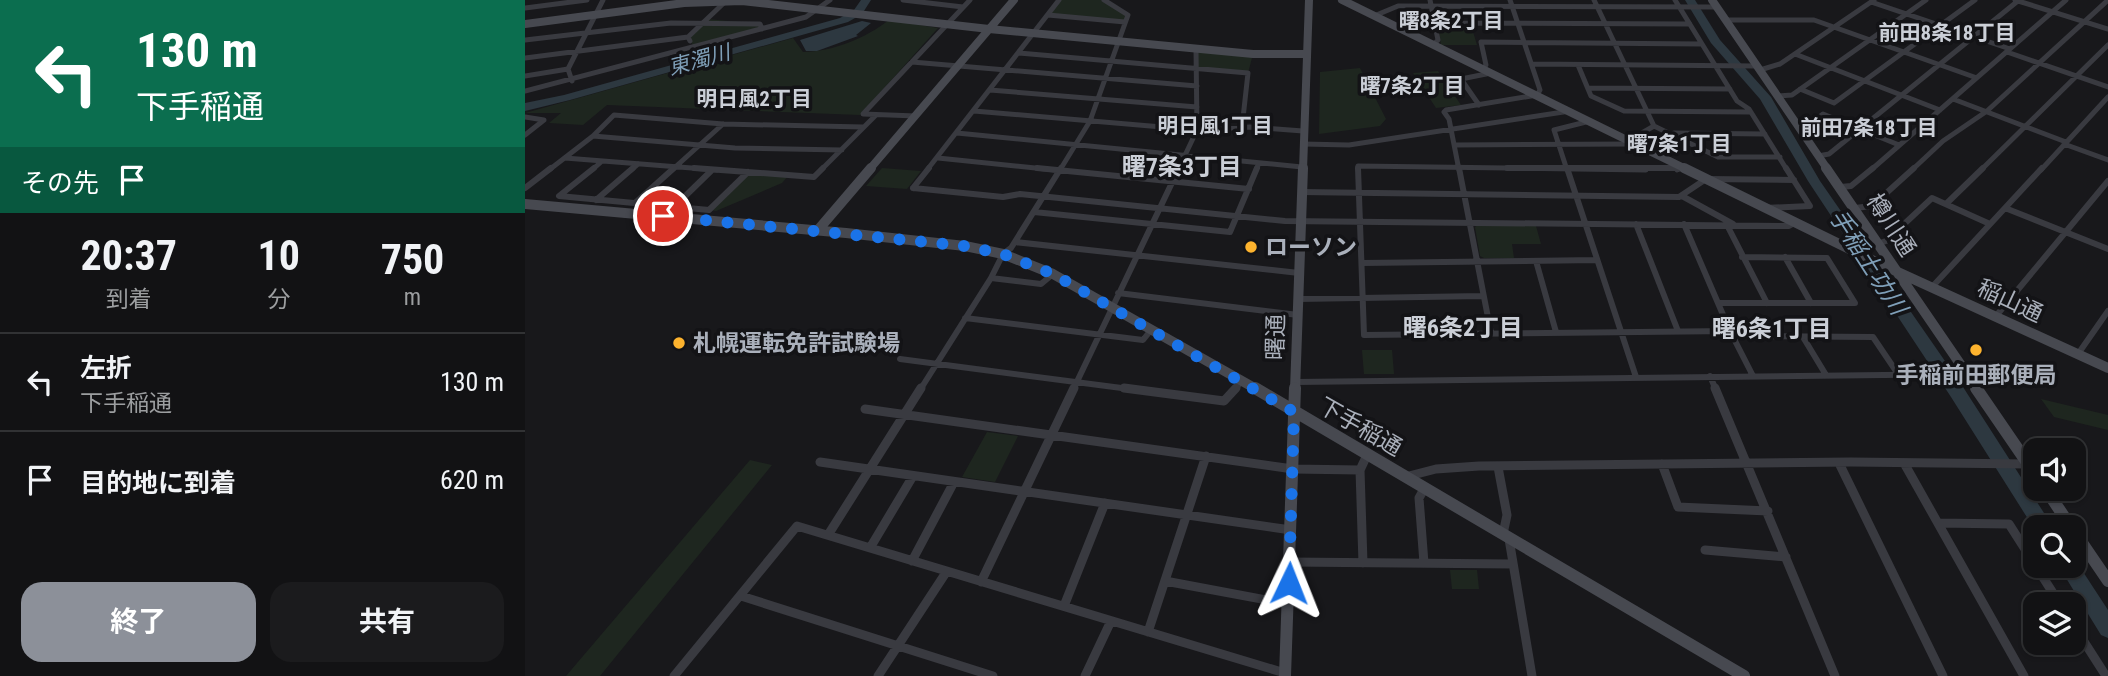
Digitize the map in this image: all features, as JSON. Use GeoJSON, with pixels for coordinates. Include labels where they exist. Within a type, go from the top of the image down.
{"type":"FeatureCollection","features":[{"type":"Feature","properties":{"kind":"street"},"geometry":{"type":"LineString","coordinates":[[525,8],[587,0]]}},
{"type":"Feature","properties":{"kind":"street"},"geometry":{"type":"LineString","coordinates":[[572,81],[568,69],[603,0]]}},
{"type":"Feature","properties":{"kind":"street"},"geometry":{"type":"LineString","coordinates":[[525,58],[688,37],[727,0]]}},
{"type":"Feature","properties":{"kind":"street"},"geometry":{"type":"LineString","coordinates":[[525,24],[727,0],[1196,49],[1253,54],[1307,54]]}},
{"type":"Feature","properties":{"kind":"street"},"geometry":{"type":"LineString","coordinates":[[525,92],[806,17],[830,0]]}},
{"type":"Feature","properties":{"kind":"street"},"geometry":{"type":"LineString","coordinates":[[904,0],[963,7]]}},
{"type":"Feature","properties":{"kind":"street"},"geometry":{"type":"LineString","coordinates":[[916,116],[863,114],[970,0]]}},
{"type":"Feature","properties":{"kind":"street"},"geometry":{"type":"LineString","coordinates":[[818,230],[1014,0]]}},
{"type":"Feature","properties":{"kind":"street"},"geometry":{"type":"LineString","coordinates":[[1059,0],[913,188],[1003,197],[1020,194],[1301,221],[1789,226],[1795,222]]}},
{"type":"Feature","properties":{"kind":"street"},"geometry":{"type":"LineString","coordinates":[[828,535],[991,278],[1003,254],[1015,242],[1090,121],[1128,15],[1104,0]]}},
{"type":"Feature","properties":{"kind":"street","name":"曙通"},"geometry":{"type":"LineString","coordinates":[[1285,675],[1303,131],[1310,0]]}},
{"type":"Feature","properties":{"kind":"street","name":"稲山通"},"geometry":{"type":"LineString","coordinates":[[1342,0],[1876,262],[2108,368]]}},
{"type":"Feature","properties":{"kind":"street"},"geometry":{"type":"LineString","coordinates":[[1675,0],[1682,6],[1737,101],[1750,111],[1810,206],[1764,208]]}},
{"type":"Feature","properties":{"kind":"street"},"geometry":{"type":"LineString","coordinates":[[1778,96],[1792,95],[1926,0]]}},
{"type":"Feature","properties":{"kind":"street"},"geometry":{"type":"LineString","coordinates":[[1800,89],[1834,103],[1975,0]]}},
{"type":"Feature","properties":{"kind":"street"},"geometry":{"type":"LineString","coordinates":[[1818,156],[1829,154],[2017,0],[2108,29]]}},
{"type":"Feature","properties":{"kind":"street"},"geometry":{"type":"LineString","coordinates":[[1841,187],[1851,186],[2066,0]]}},
{"type":"Feature","properties":{"kind":"street"},"geometry":{"type":"LineString","coordinates":[[1855,208],[1872,206],[1943,141],[1987,111],[2108,0]]}},
{"type":"Feature","properties":{"kind":"street"},"geometry":{"type":"LineString","coordinates":[[1532,64],[1775,67],[1873,1],[2108,87]]}},
{"type":"Feature","properties":{"kind":"street"},"geometry":{"type":"LineString","coordinates":[[1374,16],[1398,5],[1430,3],[1682,6],[1712,4]]}},
{"type":"Feature","properties":{"kind":"street"},"geometry":{"type":"LineString","coordinates":[[1430,3],[1438,40],[1433,45]]}},
{"type":"Feature","properties":{"kind":"street"},"geometry":{"type":"LineString","coordinates":[[1491,333],[1459,167],[1444,112],[1537,95],[1540,90],[1511,3]]}},
{"type":"Feature","properties":{"kind":"street"},"geometry":{"type":"LineString","coordinates":[[1595,3],[1654,126],[1718,157],[1780,157]]}},
{"type":"Feature","properties":{"kind":"street","name":"樽川通"},"geometry":{"type":"LineString","coordinates":[[1712,4],[1841,187],[1877,244],[2023,456]]}},
{"type":"Feature","properties":{"kind":"street"},"geometry":{"type":"LineString","coordinates":[[1048,15],[1125,22]]}},
{"type":"Feature","properties":{"kind":"street"},"geometry":{"type":"LineString","coordinates":[[525,40],[707,19],[759,23],[762,29]]}},
{"type":"Feature","properties":{"kind":"street"},"geometry":{"type":"LineString","coordinates":[[1725,20],[1814,20],[1977,78]]}},
{"type":"Feature","properties":{"kind":"street"},"geometry":{"type":"LineString","coordinates":[[1434,23],[1690,24]]}},
{"type":"Feature","properties":{"kind":"street"},"geometry":{"type":"LineString","coordinates":[[688,37],[694,47]]}},
{"type":"Feature","properties":{"kind":"street"},"geometry":{"type":"LineString","coordinates":[[1483,69],[1486,65],[1481,42],[1702,44]]}},
{"type":"Feature","properties":{"kind":"street"},"geometry":{"type":"LineString","coordinates":[[1946,204],[2108,45]]}},
{"type":"Feature","properties":{"kind":"street"},"geometry":{"type":"LineString","coordinates":[[981,582],[1196,130],[1196,49]]}},
{"type":"Feature","properties":{"kind":"street"},"geometry":{"type":"LineString","coordinates":[[1019,53],[1248,73],[1242,128]]}},
{"type":"Feature","properties":{"kind":"street"},"geometry":{"type":"LineString","coordinates":[[1794,54],[1940,110]]}},
{"type":"Feature","properties":{"kind":"street"},"geometry":{"type":"LineString","coordinates":[[912,62],[1197,86]]}},
{"type":"Feature","properties":{"kind":"street"},"geometry":{"type":"LineString","coordinates":[[1578,65],[1591,96],[1625,111],[1750,111]]}},
{"type":"Feature","properties":{"kind":"street"},"geometry":{"type":"LineString","coordinates":[[525,76],[568,69]]}},
{"type":"Feature","properties":{"kind":"street"},"geometry":{"type":"LineString","coordinates":[[1479,105],[1461,79],[1492,73]]}},
{"type":"Feature","properties":{"kind":"street"},"geometry":{"type":"LineString","coordinates":[[1588,88],[1730,89]]}},
{"type":"Feature","properties":{"kind":"street"},"geometry":{"type":"LineString","coordinates":[[990,90],[1197,107]]}},
{"type":"Feature","properties":{"kind":"street"},"geometry":{"type":"LineString","coordinates":[[1932,287],[2108,97]]}},
{"type":"Feature","properties":{"kind":"street"},"geometry":{"type":"LineString","coordinates":[[1953,99],[2108,160]]}},
{"type":"Feature","properties":{"kind":"street"},"geometry":{"type":"LineString","coordinates":[[974,111],[1196,130],[1242,128],[1303,131]]}},
{"type":"Feature","properties":{"kind":"street"},"geometry":{"type":"LineString","coordinates":[[1303,144],[1349,145],[1570,111]]}},
{"type":"Feature","properties":{"kind":"street"},"geometry":{"type":"LineString","coordinates":[[1797,125],[1809,124],[1823,114],[1899,145]]}},
{"type":"Feature","properties":{"kind":"street"},"geometry":{"type":"LineString","coordinates":[[565,158],[814,177],[876,115]]}},
{"type":"Feature","properties":{"kind":"street"},"geometry":{"type":"LineString","coordinates":[[525,188],[593,136],[614,116],[723,124],[863,127]]}},
{"type":"Feature","properties":{"kind":"street"},"geometry":{"type":"LineString","coordinates":[[525,117],[544,120],[525,135]]}},
{"type":"Feature","properties":{"kind":"street"},"geometry":{"type":"LineString","coordinates":[[1590,121],[1554,130],[1636,377]]}},
{"type":"Feature","properties":{"kind":"street"},"geometry":{"type":"LineString","coordinates":[[635,203],[723,124]]}},
{"type":"Feature","properties":{"kind":"street"},"geometry":{"type":"LineString","coordinates":[[1454,145],[1560,146],[1631,142],[1654,126]]}},
{"type":"Feature","properties":{"kind":"street"},"geometry":{"type":"LineString","coordinates":[[957,133],[1302,167]]}},
{"type":"Feature","properties":{"kind":"street"},"geometry":{"type":"LineString","coordinates":[[1670,134],[1765,134]]}},
{"type":"Feature","properties":{"kind":"street"},"geometry":{"type":"LineString","coordinates":[[593,136],[701,145],[842,150]]}},
{"type":"Feature","properties":{"kind":"street"},"geometry":{"type":"LineString","coordinates":[[937,158],[1249,189]]}},
{"type":"Feature","properties":{"kind":"street"},"geometry":{"type":"LineString","coordinates":[[602,161],[558,197],[709,210],[748,172]]}},
{"type":"Feature","properties":{"kind":"street"},"geometry":{"type":"LineString","coordinates":[[1034,212],[1230,232],[1259,163]]}},
{"type":"Feature","properties":{"kind":"street"},"geometry":{"type":"LineString","coordinates":[[596,200],[638,164]]}},
{"type":"Feature","properties":{"kind":"street"},"geometry":{"type":"LineString","coordinates":[[1683,168],[1359,166],[1364,335],[1678,331],[1873,338],[1898,374]]}},
{"type":"Feature","properties":{"kind":"street"},"geometry":{"type":"LineString","coordinates":[[674,207],[712,170]]}},
{"type":"Feature","properties":{"kind":"street"},"geometry":{"type":"LineString","coordinates":[[1682,195],[1706,179],[1794,180]]}},
{"type":"Feature","properties":{"kind":"street"},"geometry":{"type":"LineString","coordinates":[[1997,316],[2108,181]]}},
{"type":"Feature","properties":{"kind":"street"},"geometry":{"type":"LineString","coordinates":[[1301,192],[1682,195],[1730,225],[1742,257],[1767,303]]}},
{"type":"Feature","properties":{"kind":"street"},"geometry":{"type":"LineString","coordinates":[[1877,244],[1886,241],[1932,198],[1990,224]]}},
{"type":"Feature","properties":{"kind":"street","name":"下手稲通"},"geometry":{"type":"LineString","coordinates":[[525,204],[818,230],[965,246],[1003,254],[1053,274],[1112,306],[1744,676]]}},
{"type":"Feature","properties":{"kind":"street"},"geometry":{"type":"LineString","coordinates":[[2005,208],[2108,250]]}},
{"type":"Feature","properties":{"kind":"street"},"geometry":{"type":"LineString","coordinates":[[1636,224],[1678,331]]}},
{"type":"Feature","properties":{"kind":"street"},"geometry":{"type":"LineString","coordinates":[[1684,224],[1753,376]]}},
{"type":"Feature","properties":{"kind":"street"},"geometry":{"type":"LineString","coordinates":[[1015,242],[1299,274]]}},
{"type":"Feature","properties":{"kind":"street"},"geometry":{"type":"LineString","coordinates":[[1720,303],[1855,303],[1827,258],[1742,257]]}},
{"type":"Feature","properties":{"kind":"street"},"geometry":{"type":"LineString","coordinates":[[1785,257],[1811,303]]}},
{"type":"Feature","properties":{"kind":"street"},"geometry":{"type":"LineString","coordinates":[[1362,263],[1597,260]]}},
{"type":"Feature","properties":{"kind":"street"},"geometry":{"type":"LineString","coordinates":[[1536,261],[1556,332]]}},
{"type":"Feature","properties":{"kind":"street"},"geometry":{"type":"LineString","coordinates":[[991,278],[1041,284],[1053,274]]}},
{"type":"Feature","properties":{"kind":"street"},"geometry":{"type":"LineString","coordinates":[[1118,293],[1298,315]]}},
{"type":"Feature","properties":{"kind":"street"},"geometry":{"type":"LineString","coordinates":[[1299,299],[1483,296]]}},
{"type":"Feature","properties":{"kind":"street"},"geometry":{"type":"LineString","coordinates":[[2078,354],[2108,311]]}},
{"type":"Feature","properties":{"kind":"street"},"geometry":{"type":"LineString","coordinates":[[965,318],[1143,340],[1151,330]]}},
{"type":"Feature","properties":{"kind":"street"},"geometry":{"type":"LineString","coordinates":[[1803,337],[1826,375]]}},
{"type":"Feature","properties":{"kind":"street"},"geometry":{"type":"LineString","coordinates":[[900,359],[1224,401],[1241,382]]}},
{"type":"Feature","properties":{"kind":"street"},"geometry":{"type":"LineString","coordinates":[[1296,382],[1968,374]]}},
{"type":"Feature","properties":{"kind":"street"},"geometry":{"type":"LineString","coordinates":[[1710,376],[1835,676]]}},
{"type":"Feature","properties":{"kind":"street"},"geometry":{"type":"LineString","coordinates":[[865,409],[1293,470],[1360,470]]}},
{"type":"Feature","properties":{"kind":"street"},"geometry":{"type":"LineString","coordinates":[[1363,563],[1360,470],[1367,453]]}},
{"type":"Feature","properties":{"kind":"street"},"geometry":{"type":"LineString","coordinates":[[1148,632],[1206,456]]}},
{"type":"Feature","properties":{"kind":"street"},"geometry":{"type":"LineString","coordinates":[[820,462],[1290,530]]}},
{"type":"Feature","properties":{"kind":"street"},"geometry":{"type":"LineString","coordinates":[[1839,463],[1943,676]]}},
{"type":"Feature","properties":{"kind":"street"},"geometry":{"type":"LineString","coordinates":[[1904,463],[2024,676]]}},
{"type":"Feature","properties":{"kind":"street"},"geometry":{"type":"LineString","coordinates":[[1405,477],[1424,469],[1662,464],[2013,463],[2023,466]]}},
{"type":"Feature","properties":{"kind":"street"},"geometry":{"type":"LineString","coordinates":[[1662,464],[1678,507],[1768,512]]}},
{"type":"Feature","properties":{"kind":"street"},"geometry":{"type":"LineString","coordinates":[[1498,467],[1507,515],[1506,536],[1532,676]]}},
{"type":"Feature","properties":{"kind":"street"},"geometry":{"type":"LineString","coordinates":[[870,548],[913,476]]}},
{"type":"Feature","properties":{"kind":"street"},"geometry":{"type":"LineString","coordinates":[[912,561],[954,482]]}},
{"type":"Feature","properties":{"kind":"street"},"geometry":{"type":"LineString","coordinates":[[1424,489],[1419,498],[1424,563]]}},
{"type":"Feature","properties":{"kind":"street"},"geometry":{"type":"LineString","coordinates":[[1064,606],[1105,503]]}},
{"type":"Feature","properties":{"kind":"street"},"geometry":{"type":"LineString","coordinates":[[1938,523],[2009,524],[2052,592]]}},
{"type":"Feature","properties":{"kind":"street"},"geometry":{"type":"LineString","coordinates":[[677,675],[797,526],[1285,675]]}},
{"type":"Feature","properties":{"kind":"street"},"geometry":{"type":"LineString","coordinates":[[2086,544],[2101,561],[2108,582]]}},
{"type":"Feature","properties":{"kind":"street"},"geometry":{"type":"LineString","coordinates":[[1705,550],[1786,557]]}},
{"type":"Feature","properties":{"kind":"street"},"geometry":{"type":"LineString","coordinates":[[1289,562],[1513,564]]}},
{"type":"Feature","properties":{"kind":"street"},"geometry":{"type":"LineString","coordinates":[[878,676],[947,571]]}},
{"type":"Feature","properties":{"kind":"street"},"geometry":{"type":"LineString","coordinates":[[1165,581],[1288,604]]}},
{"type":"Feature","properties":{"kind":"street"},"geometry":{"type":"LineString","coordinates":[[741,596],[993,676]]}},
{"type":"Feature","properties":{"kind":"street"},"geometry":{"type":"LineString","coordinates":[[1085,676],[1111,621]]}},
{"type":"Feature","properties":{"kind":"street"},"geometry":{"type":"LineString","coordinates":[[2086,645],[2106,676]]}},
{"type":"Feature","properties":{"kind":"shaded area"},"geometry":{"type":"Polygon","coordinates":[[[1059,0],[1104,0],[1128,15],[1125,22],[1048,15],[1059,0]]]}},
{"type":"Feature","properties":{"kind":"shaded area"},"geometry":{"type":"Polygon","coordinates":[[[707,19],[760,24],[762,29],[694,47],[688,37],[707,19]]]}},
{"type":"Feature","properties":{"kind":"shaded area"},"geometry":{"type":"Polygon","coordinates":[[[889,20],[938,28],[860,115],[607,105],[583,125],[549,123],[561,113],[525,113],[793,38],[803,52],[837,47],[870,33],[889,20]]]}},
{"type":"Feature","properties":{"kind":"shaded area"},"geometry":{"type":"Polygon","coordinates":[[[862,21],[871,23],[856,35],[858,36],[817,51],[806,51],[800,40],[862,21]]]}},
{"type":"Feature","properties":{"kind":"shaded area"},"geometry":{"type":"Polygon","coordinates":[[[1438,25],[1471,25],[1477,45],[1441,45],[1438,25]]]}},
{"type":"Feature","properties":{"kind":"shaded area"},"geometry":{"type":"Polygon","coordinates":[[[1196,49],[1253,54],[1248,73],[1196,68],[1196,49]]]}},
{"type":"Feature","properties":{"kind":"shaded area"},"geometry":{"type":"Polygon","coordinates":[[[1360,68],[1386,119],[1380,126],[1319,134],[1320,72],[1360,68]]]}},
{"type":"Feature","properties":{"kind":"shaded area"},"geometry":{"type":"Polygon","coordinates":[[[1438,71],[1461,105],[1436,108],[1413,73],[1438,71]]]}},
{"type":"Feature","properties":{"kind":"shaded area"},"geometry":{"type":"Polygon","coordinates":[[[882,168],[921,171],[907,189],[866,186],[882,168]]]}},
{"type":"Feature","properties":{"kind":"shaded area"},"geometry":{"type":"Polygon","coordinates":[[[748,172],[789,175],[782,183],[716,211],[709,210],[748,172]]]}},
{"type":"Feature","properties":{"kind":"shaded area"},"geometry":{"type":"Polygon","coordinates":[[[1536,226],[1541,244],[1512,244],[1514,258],[1484,258],[1480,256],[1475,227],[1536,226]]]}},
{"type":"Feature","properties":{"kind":"shaded area"},"geometry":{"type":"Polygon","coordinates":[[[1362,350],[1392,350],[1394,374],[1364,374],[1362,350]]]}},
{"type":"Feature","properties":{"kind":"shaded area"},"geometry":{"type":"Polygon","coordinates":[[[2041,399],[2108,415],[2108,430],[2054,417],[2041,399]]]}},
{"type":"Feature","properties":{"kind":"shaded area"},"geometry":{"type":"Polygon","coordinates":[[[987,432],[1018,436],[995,482],[962,477],[987,432]]]}},
{"type":"Feature","properties":{"kind":"shaded area"},"geometry":{"type":"Polygon","coordinates":[[[750,460],[772,465],[600,676],[566,676],[750,460]]]}},
{"type":"Feature","properties":{"kind":"shaded area"},"geometry":{"type":"Polygon","coordinates":[[[1450,570],[1477,570],[1479,589],[1452,589],[1450,570]]]}},
{"type":"Feature","properties":{"kind":"waterway","name":"東濁川"},"geometry":{"type":"LineString","coordinates":[[525,107],[566,98],[844,20],[858,12],[866,0]]}},
{"type":"Feature","properties":{"kind":"waterway","name":"手稲土功川"},"geometry":{"type":"LineString","coordinates":[[1690,0],[1715,41],[1765,97],[1814,181],[1957,392],[2036,515]]}},
{"type":"Feature","properties":{"kind":"waterway","name":"手稲土功川"},"geometry":{"type":"LineString","coordinates":[[2076,578],[2108,628]]}},
{"type":"Feature","properties":{"kind":"place","name":"ローソン"},"geometry":{"type":"Point","coordinates":[1251,247]}},
{"type":"Feature","properties":{"kind":"place","name":"札幌運転免許試験場"},"geometry":{"type":"Point","coordinates":[679,343]}},
{"type":"Feature","properties":{"kind":"place","name":"手稲前田郵便局"},"geometry":{"type":"Point","coordinates":[1976,350]}},
{"type":"Feature","properties":{"kind":"district","name":"曙8条2丁目"},"geometry":{"type":"Point","coordinates":[1451,21]}},
{"type":"Feature","properties":{"kind":"district","name":"前田8条18丁目"},"geometry":{"type":"Point","coordinates":[1947,33]}},
{"type":"Feature","properties":{"kind":"district","name":"曙7条2丁目"},"geometry":{"type":"Point","coordinates":[1412,86]}},
{"type":"Feature","properties":{"kind":"district","name":"明日風2丁目"},"geometry":{"type":"Point","coordinates":[754,99]}},
{"type":"Feature","properties":{"kind":"district","name":"明日風1丁目"},"geometry":{"type":"Point","coordinates":[1215,126]}},
{"type":"Feature","properties":{"kind":"district","name":"前田7条18丁目"},"geometry":{"type":"Point","coordinates":[1869,128]}},
{"type":"Feature","properties":{"kind":"district","name":"曙7条1丁目"},"geometry":{"type":"Point","coordinates":[1679,144]}},
{"type":"Feature","properties":{"kind":"district","name":"曙7条3丁目"},"geometry":{"type":"Point","coordinates":[1182,167]}},
{"type":"Feature","properties":{"kind":"district","name":"曙6条2丁目"},"geometry":{"type":"Point","coordinates":[1463,328]}},
{"type":"Feature","properties":{"kind":"district","name":"曙6条1丁目"},"geometry":{"type":"Point","coordinates":[1772,329]}},
{"type":"Feature","properties":{"kind":"route"},"geometry":{"type":"LineString","coordinates":[[663,216],[965,246],[1003,254],[1053,274],[1112,306],[1294,412],[1289,583]]}}]}
